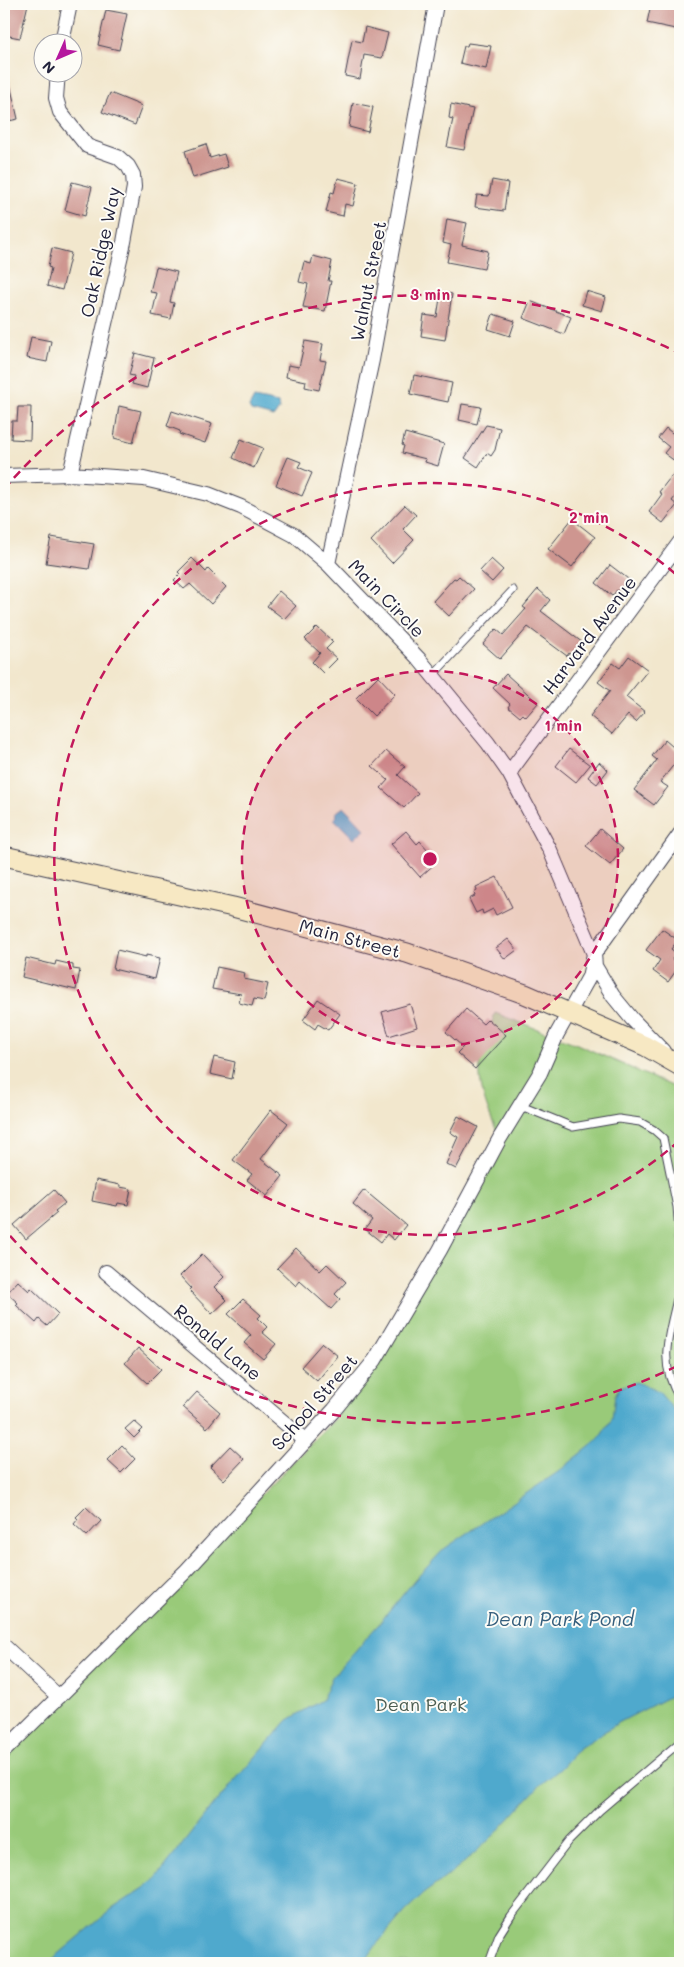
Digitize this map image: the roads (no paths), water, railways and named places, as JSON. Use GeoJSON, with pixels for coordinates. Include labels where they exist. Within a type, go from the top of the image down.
{"type":"FeatureCollection","features":[{"type":"Feature","properties":{"kind":"main road","name":"Main Street"},"geometry":{"type":"LineString","coordinates":[[4,856],[233,907],[407,953],[525,994],[645,1046],[680,1066]]}},
{"type":"Feature","properties":{"kind":"street"},"geometry":{"type":"LineString","coordinates":[[64,32],[70,4]]}},
{"type":"Feature","properties":{"kind":"street","name":"Walnut Street"},"geometry":{"type":"LineString","coordinates":[[328,564],[372,360],[436,4]]}},
{"type":"Feature","properties":{"kind":"street","name":"Oak Ridge Way"},"geometry":{"type":"LineString","coordinates":[[57,82],[56,98],[60,112],[87,146],[118,157],[128,166],[134,187],[124,242],[70,474]]}},
{"type":"Feature","properties":{"kind":"street","name":"Main Circle"},"geometry":{"type":"LineString","coordinates":[[4,476],[70,474],[144,479],[208,494],[242,507],[294,535],[328,564],[433,675],[488,743],[509,773],[550,850],[594,954],[595,966],[617,1000],[652,1040],[680,1066]]}},
{"type":"Feature","properties":{"kind":"street","name":"Harvard Avenue"},"geometry":{"type":"LineString","coordinates":[[509,773],[680,542]]}},
{"type":"Feature","properties":{"kind":"street"},"geometry":{"type":"LineString","coordinates":[[568,1014],[589,977],[594,954],[680,834]]}},
{"type":"Feature","properties":{"kind":"street","name":"School Street"},"geometry":{"type":"LineString","coordinates":[[4,1751],[187,1570],[334,1410],[383,1347],[440,1250],[500,1138],[540,1073],[568,1014]]}},
{"type":"Feature","properties":{"kind":"street","name":"Ronald Lane"},"geometry":{"type":"LineString","coordinates":[[106,1272],[306,1441]]}},
{"type":"Feature","properties":{"kind":"street"},"geometry":{"type":"LineString","coordinates":[[4,1646],[59,1697]]}},
{"type":"Feature","properties":{"kind":"lane"},"geometry":{"type":"LineString","coordinates":[[433,675],[513,590]]}},
{"type":"Feature","properties":{"kind":"lane"},"geometry":{"type":"LineString","coordinates":[[521,1106],[573,1127],[618,1119],[640,1122],[654,1130],[663,1138],[677,1207],[680,1242]]}},
{"type":"Feature","properties":{"kind":"lane"},"geometry":{"type":"LineString","coordinates":[[680,1284],[666,1347],[667,1369],[680,1399]]}},
{"type":"Feature","properties":{"kind":"lane"},"geometry":{"type":"LineString","coordinates":[[489,1963],[510,1916],[569,1841],[600,1810],[680,1742]]}},
{"type":"Feature","properties":{"kind":"water"},"geometry":{"type":"Polygon","coordinates":[[[254,398],[278,403],[280,408],[274,417],[251,411],[249,407],[254,398]]]}},
{"type":"Feature","properties":{"kind":"water"},"geometry":{"type":"Polygon","coordinates":[[[344,807],[365,829],[354,839],[334,819],[337,815],[335,813],[344,807]]]}},
{"type":"Feature","properties":{"kind":"water","name":"Dean Park Pond"},"geometry":{"type":"Polygon","coordinates":[[[636,1382],[659,1392],[680,1417],[680,1691],[618,1723],[578,1749],[560,1769],[540,1785],[492,1837],[457,1869],[423,1894],[405,1911],[377,1944],[364,1963],[48,1963],[112,1909],[153,1882],[213,1805],[288,1720],[322,1700],[332,1677],[414,1581],[444,1549],[558,1472],[598,1440],[612,1419],[615,1395],[620,1387],[636,1382]]]}},
{"type":"Feature","properties":{"kind":"park label","name":"Dean Park"},"geometry":{"type":"Point","coordinates":[421,1704]}}]}
